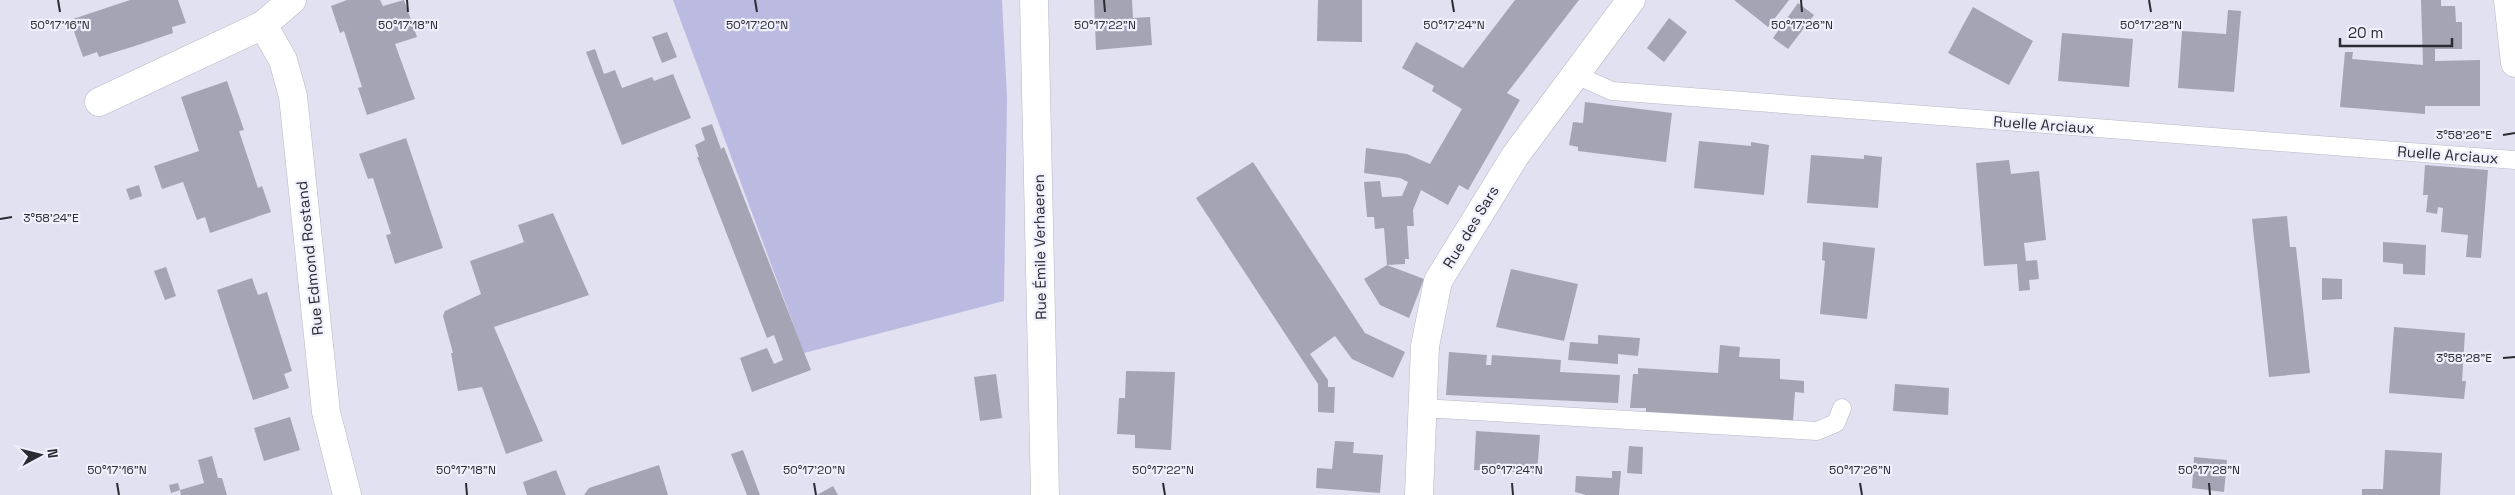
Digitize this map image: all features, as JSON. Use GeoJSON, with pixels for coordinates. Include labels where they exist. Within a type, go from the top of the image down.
{"type":"FeatureCollection","features":[{"type":"Feature","properties":{"kind":"street"},"geometry":{"type":"LineString","coordinates":[[99,102],[263,25],[292,0]]}},
{"type":"Feature","properties":{"kind":"street","name":"Rue Émile Verhaeren"},"geometry":{"type":"LineString","coordinates":[[1034,0],[1045,495]]}},
{"type":"Feature","properties":{"kind":"street","name":"Rue des Sars"},"geometry":{"type":"LineString","coordinates":[[1419,495],[1424,346],[1438,281],[1515,156],[1631,0]]}},
{"type":"Feature","properties":{"kind":"street"},"geometry":{"type":"LineString","coordinates":[[2508,0],[2515,64]]}},
{"type":"Feature","properties":{"kind":"street","name":"Rue Edmond Rostand"},"geometry":{"type":"LineString","coordinates":[[263,25],[283,60],[293,96],[326,412],[347,495]]}},
{"type":"Feature","properties":{"kind":"lane","name":"Ruelle Arciaux"},"geometry":{"type":"LineString","coordinates":[[1576,75],[1612,91],[2515,160]]}},
{"type":"Feature","properties":{"kind":"lane"},"geometry":{"type":"LineString","coordinates":[[1422,408],[1816,431],[1836,423],[1842,408]]}},
{"type":"Feature","properties":{"kind":"shaded area"},"geometry":{"type":"Polygon","coordinates":[[[673,0],[1002,0],[1007,97],[1004,301],[804,353],[673,0]]]}},
{"type":"Feature","properties":{"kind":"building"},"geometry":{"type":"Polygon","coordinates":[[[130,0],[178,0],[186,23],[172,27],[173,33],[135,46],[99,57],[97,52],[83,57],[70,20],[130,0]]]}},
{"type":"Feature","properties":{"kind":"building"},"geometry":{"type":"Polygon","coordinates":[[[347,0],[380,0],[383,6],[404,0],[417,37],[395,44],[415,99],[367,115],[358,88],[362,87],[344,31],[340,33],[331,6],[347,0]]]}},
{"type":"Feature","properties":{"kind":"building"},"geometry":{"type":"Polygon","coordinates":[[[1094,0],[1132,0],[1133,18],[1150,17],[1152,45],[1096,50],[1094,0]]]}},
{"type":"Feature","properties":{"kind":"building"},"geometry":{"type":"Polygon","coordinates":[[[1318,0],[1362,0],[1362,42],[1317,41],[1318,0]]]}},
{"type":"Feature","properties":{"kind":"building"},"geometry":{"type":"Polygon","coordinates":[[[1515,0],[1579,0],[1507,93],[1520,100],[1468,190],[1459,185],[1448,205],[1421,190],[1413,210],[1414,226],[1407,226],[1409,259],[1405,259],[1405,264],[1387,265],[1384,228],[1375,229],[1374,217],[1367,217],[1364,182],[1380,181],[1382,197],[1402,196],[1408,182],[1400,178],[1364,173],[1366,148],[1407,154],[1430,164],[1462,109],[1432,91],[1434,86],[1402,68],[1416,42],[1463,68],[1515,0]]]}},
{"type":"Feature","properties":{"kind":"building"},"geometry":{"type":"Polygon","coordinates":[[[1734,0],[1789,0],[1768,27],[1734,0]]]}},
{"type":"Feature","properties":{"kind":"building"},"geometry":{"type":"Polygon","coordinates":[[[2421,0],[2441,0],[2441,6],[2455,6],[2456,22],[2462,22],[2462,49],[2435,49],[2435,61],[2480,60],[2480,106],[2425,106],[2425,114],[2340,107],[2345,52],[2353,52],[2352,59],[2423,65],[2421,0]]]}},
{"type":"Feature","properties":{"kind":"building"},"geometry":{"type":"Polygon","coordinates":[[[1798,3],[1814,15],[1788,49],[1773,38],[1798,3]]]}},
{"type":"Feature","properties":{"kind":"building"},"geometry":{"type":"Polygon","coordinates":[[[1973,7],[2033,41],[2009,85],[1948,53],[1973,7]]]}},
{"type":"Feature","properties":{"kind":"building"},"geometry":{"type":"Polygon","coordinates":[[[2228,10],[2241,11],[2234,92],[2178,88],[2182,31],[2226,34],[2228,10]]]}},
{"type":"Feature","properties":{"kind":"building"},"geometry":{"type":"Polygon","coordinates":[[[1669,18],[1687,32],[1664,62],[1647,48],[1669,18]]]}},
{"type":"Feature","properties":{"kind":"building"},"geometry":{"type":"Polygon","coordinates":[[[667,32],[677,57],[662,63],[652,37],[667,32]]]}},
{"type":"Feature","properties":{"kind":"building"},"geometry":{"type":"Polygon","coordinates":[[[2062,33],[2133,39],[2129,87],[2058,81],[2062,33]]]}},
{"type":"Feature","properties":{"kind":"building"},"geometry":{"type":"Polygon","coordinates":[[[595,49],[604,74],[615,70],[622,88],[652,77],[654,81],[673,74],[691,118],[622,145],[586,52],[595,49]]]}},
{"type":"Feature","properties":{"kind":"building"},"geometry":{"type":"Polygon","coordinates":[[[227,81],[244,130],[239,131],[258,188],[262,186],[271,212],[210,233],[205,217],[197,220],[183,182],[162,189],[154,166],[199,151],[181,97],[227,81]]]}},
{"type":"Feature","properties":{"kind":"building"},"geometry":{"type":"Polygon","coordinates":[[[1585,102],[1672,113],[1666,162],[1578,151],[1578,147],[1569,145],[1573,122],[1583,123],[1585,102]]]}},
{"type":"Feature","properties":{"kind":"building"},"geometry":{"type":"Polygon","coordinates":[[[712,124],[721,149],[724,147],[811,370],[752,392],[740,358],[767,348],[774,364],[783,360],[774,335],[767,338],[697,157],[699,157],[695,145],[705,140],[701,128],[712,124]]]}},
{"type":"Feature","properties":{"kind":"building"},"geometry":{"type":"Polygon","coordinates":[[[406,138],[443,248],[395,264],[386,235],[391,234],[373,178],[368,179],[359,154],[406,138]]]}},
{"type":"Feature","properties":{"kind":"building"},"geometry":{"type":"Polygon","coordinates":[[[1699,141],[1751,146],[1751,142],[1769,145],[1764,195],[1694,188],[1699,141]]]}},
{"type":"Feature","properties":{"kind":"building"},"geometry":{"type":"Polygon","coordinates":[[[1811,155],[1864,159],[1864,155],[1882,157],[1878,208],[1807,203],[1811,155]]]}},
{"type":"Feature","properties":{"kind":"building"},"geometry":{"type":"Polygon","coordinates":[[[2009,160],[2011,174],[2039,171],[2046,240],[2024,243],[2026,261],[2037,260],[2039,279],[2029,280],[2030,290],[2019,291],[2017,264],[1984,266],[1976,163],[2009,160]]]}},
{"type":"Feature","properties":{"kind":"building"},"geometry":{"type":"Polygon","coordinates":[[[1253,162],[1365,333],[1405,352],[1393,378],[1352,359],[1335,336],[1310,354],[1328,380],[1328,387],[1335,387],[1334,413],[1318,412],[1318,384],[1196,198],[1253,162]]]}},
{"type":"Feature","properties":{"kind":"building"},"geometry":{"type":"Polygon","coordinates":[[[2425,165],[2488,170],[2481,258],[2466,257],[2468,235],[2441,232],[2443,208],[2438,207],[2437,214],[2426,212],[2428,195],[2423,195],[2425,165]]]}},
{"type":"Feature","properties":{"kind":"building"},"geometry":{"type":"Polygon","coordinates":[[[139,185],[142,196],[130,200],[126,189],[139,185]]]}},
{"type":"Feature","properties":{"kind":"building"},"geometry":{"type":"Polygon","coordinates":[[[553,213],[589,295],[494,327],[543,441],[506,454],[482,387],[458,391],[451,353],[453,353],[443,316],[445,311],[481,294],[470,261],[524,242],[518,225],[553,213]]]}},
{"type":"Feature","properties":{"kind":"building"},"geometry":{"type":"Polygon","coordinates":[[[2287,216],[2290,247],[2296,247],[2310,373],[2269,377],[2252,219],[2287,216]]]}},
{"type":"Feature","properties":{"kind":"building"},"geometry":{"type":"Polygon","coordinates":[[[1823,242],[1875,248],[1867,319],[1820,314],[1825,261],[1822,260],[1823,242]]]}},
{"type":"Feature","properties":{"kind":"building"},"geometry":{"type":"Polygon","coordinates":[[[2383,242],[2426,245],[2425,275],[2403,274],[2403,264],[2383,262],[2383,242]]]}},
{"type":"Feature","properties":{"kind":"building"},"geometry":{"type":"Polygon","coordinates":[[[1387,265],[1424,279],[1409,318],[1380,305],[1364,279],[1387,265]]]}},
{"type":"Feature","properties":{"kind":"building"},"geometry":{"type":"Polygon","coordinates":[[[166,267],[176,296],[165,300],[154,271],[166,267]]]}},
{"type":"Feature","properties":{"kind":"building"},"geometry":{"type":"Polygon","coordinates":[[[1511,269],[1578,284],[1564,341],[1496,327],[1511,269]]]}},
{"type":"Feature","properties":{"kind":"building"},"geometry":{"type":"Polygon","coordinates":[[[252,278],[258,295],[267,292],[292,371],[284,374],[289,388],[253,400],[217,290],[252,278]]]}},
{"type":"Feature","properties":{"kind":"building"},"geometry":{"type":"Polygon","coordinates":[[[2322,278],[2342,279],[2342,299],[2322,300],[2322,278]]]}},
{"type":"Feature","properties":{"kind":"building"},"geometry":{"type":"Polygon","coordinates":[[[2394,327],[2465,333],[2462,381],[2466,381],[2464,399],[2389,393],[2394,327]]]}},
{"type":"Feature","properties":{"kind":"building"},"geometry":{"type":"Polygon","coordinates":[[[1598,335],[1640,338],[1638,356],[1618,354],[1618,364],[1568,360],[1570,342],[1598,344],[1598,335]]]}},
{"type":"Feature","properties":{"kind":"building"},"geometry":{"type":"Polygon","coordinates":[[[1720,345],[1740,347],[1739,357],[1780,359],[1780,379],[1804,381],[1804,393],[1795,392],[1793,421],[1646,413],[1646,408],[1630,408],[1633,374],[1638,374],[1638,368],[1718,373],[1720,345]]]}},
{"type":"Feature","properties":{"kind":"building"},"geometry":{"type":"Polygon","coordinates":[[[1449,352],[1487,355],[1486,365],[1491,365],[1492,355],[1561,360],[1560,372],[1620,375],[1618,403],[1446,395],[1449,352]]]}},
{"type":"Feature","properties":{"kind":"building"},"geometry":{"type":"Polygon","coordinates":[[[1126,371],[1175,372],[1171,450],[1135,448],[1135,435],[1117,434],[1119,398],[1125,398],[1126,371]]]}},
{"type":"Feature","properties":{"kind":"building"},"geometry":{"type":"Polygon","coordinates":[[[996,374],[1002,418],[980,421],[974,377],[996,374]]]}},
{"type":"Feature","properties":{"kind":"building"},"geometry":{"type":"Polygon","coordinates":[[[1895,384],[1949,388],[1948,415],[1893,411],[1895,384]]]}},
{"type":"Feature","properties":{"kind":"building"},"geometry":{"type":"Polygon","coordinates":[[[290,417],[300,450],[264,461],[254,428],[290,417]]]}},
{"type":"Feature","properties":{"kind":"building"},"geometry":{"type":"Polygon","coordinates":[[[1476,431],[1540,435],[1537,473],[1474,470],[1476,431]]]}},
{"type":"Feature","properties":{"kind":"building"},"geometry":{"type":"Polygon","coordinates":[[[1335,441],[1354,442],[1353,453],[1383,455],[1380,493],[1316,488],[1317,468],[1332,469],[1335,441]]]}},
{"type":"Feature","properties":{"kind":"building"},"geometry":{"type":"Polygon","coordinates":[[[1629,446],[1643,447],[1642,474],[1627,473],[1629,446]]]}},
{"type":"Feature","properties":{"kind":"building"},"geometry":{"type":"Polygon","coordinates":[[[743,450],[760,495],[747,495],[731,454],[743,450]]]}},
{"type":"Feature","properties":{"kind":"building"},"geometry":{"type":"Polygon","coordinates":[[[2385,450],[2442,453],[2440,495],[2362,495],[2362,489],[2383,489],[2385,450]]]}},
{"type":"Feature","properties":{"kind":"building"},"geometry":{"type":"Polygon","coordinates":[[[212,456],[218,478],[222,478],[227,495],[181,495],[180,490],[204,483],[198,460],[212,456]]]}},
{"type":"Feature","properties":{"kind":"building"},"geometry":{"type":"Polygon","coordinates":[[[2194,457],[2227,460],[2224,492],[2192,488],[2194,457]]]}},
{"type":"Feature","properties":{"kind":"building"},"geometry":{"type":"Polygon","coordinates":[[[659,465],[668,495],[584,495],[589,488],[659,465]]]}},
{"type":"Feature","properties":{"kind":"building"},"geometry":{"type":"Polygon","coordinates":[[[556,470],[566,495],[527,495],[523,482],[556,470]]]}},
{"type":"Feature","properties":{"kind":"building"},"geometry":{"type":"Polygon","coordinates":[[[1612,471],[1621,471],[1619,495],[1586,495],[1575,492],[1576,476],[1612,478],[1612,471]]]}},
{"type":"Feature","properties":{"kind":"building"},"geometry":{"type":"Polygon","coordinates":[[[178,483],[180,490],[171,493],[169,485],[178,483]]]}},
{"type":"Feature","properties":{"kind":"building"},"geometry":{"type":"Polygon","coordinates":[[[833,486],[838,495],[817,495],[833,486]]]}}]}
